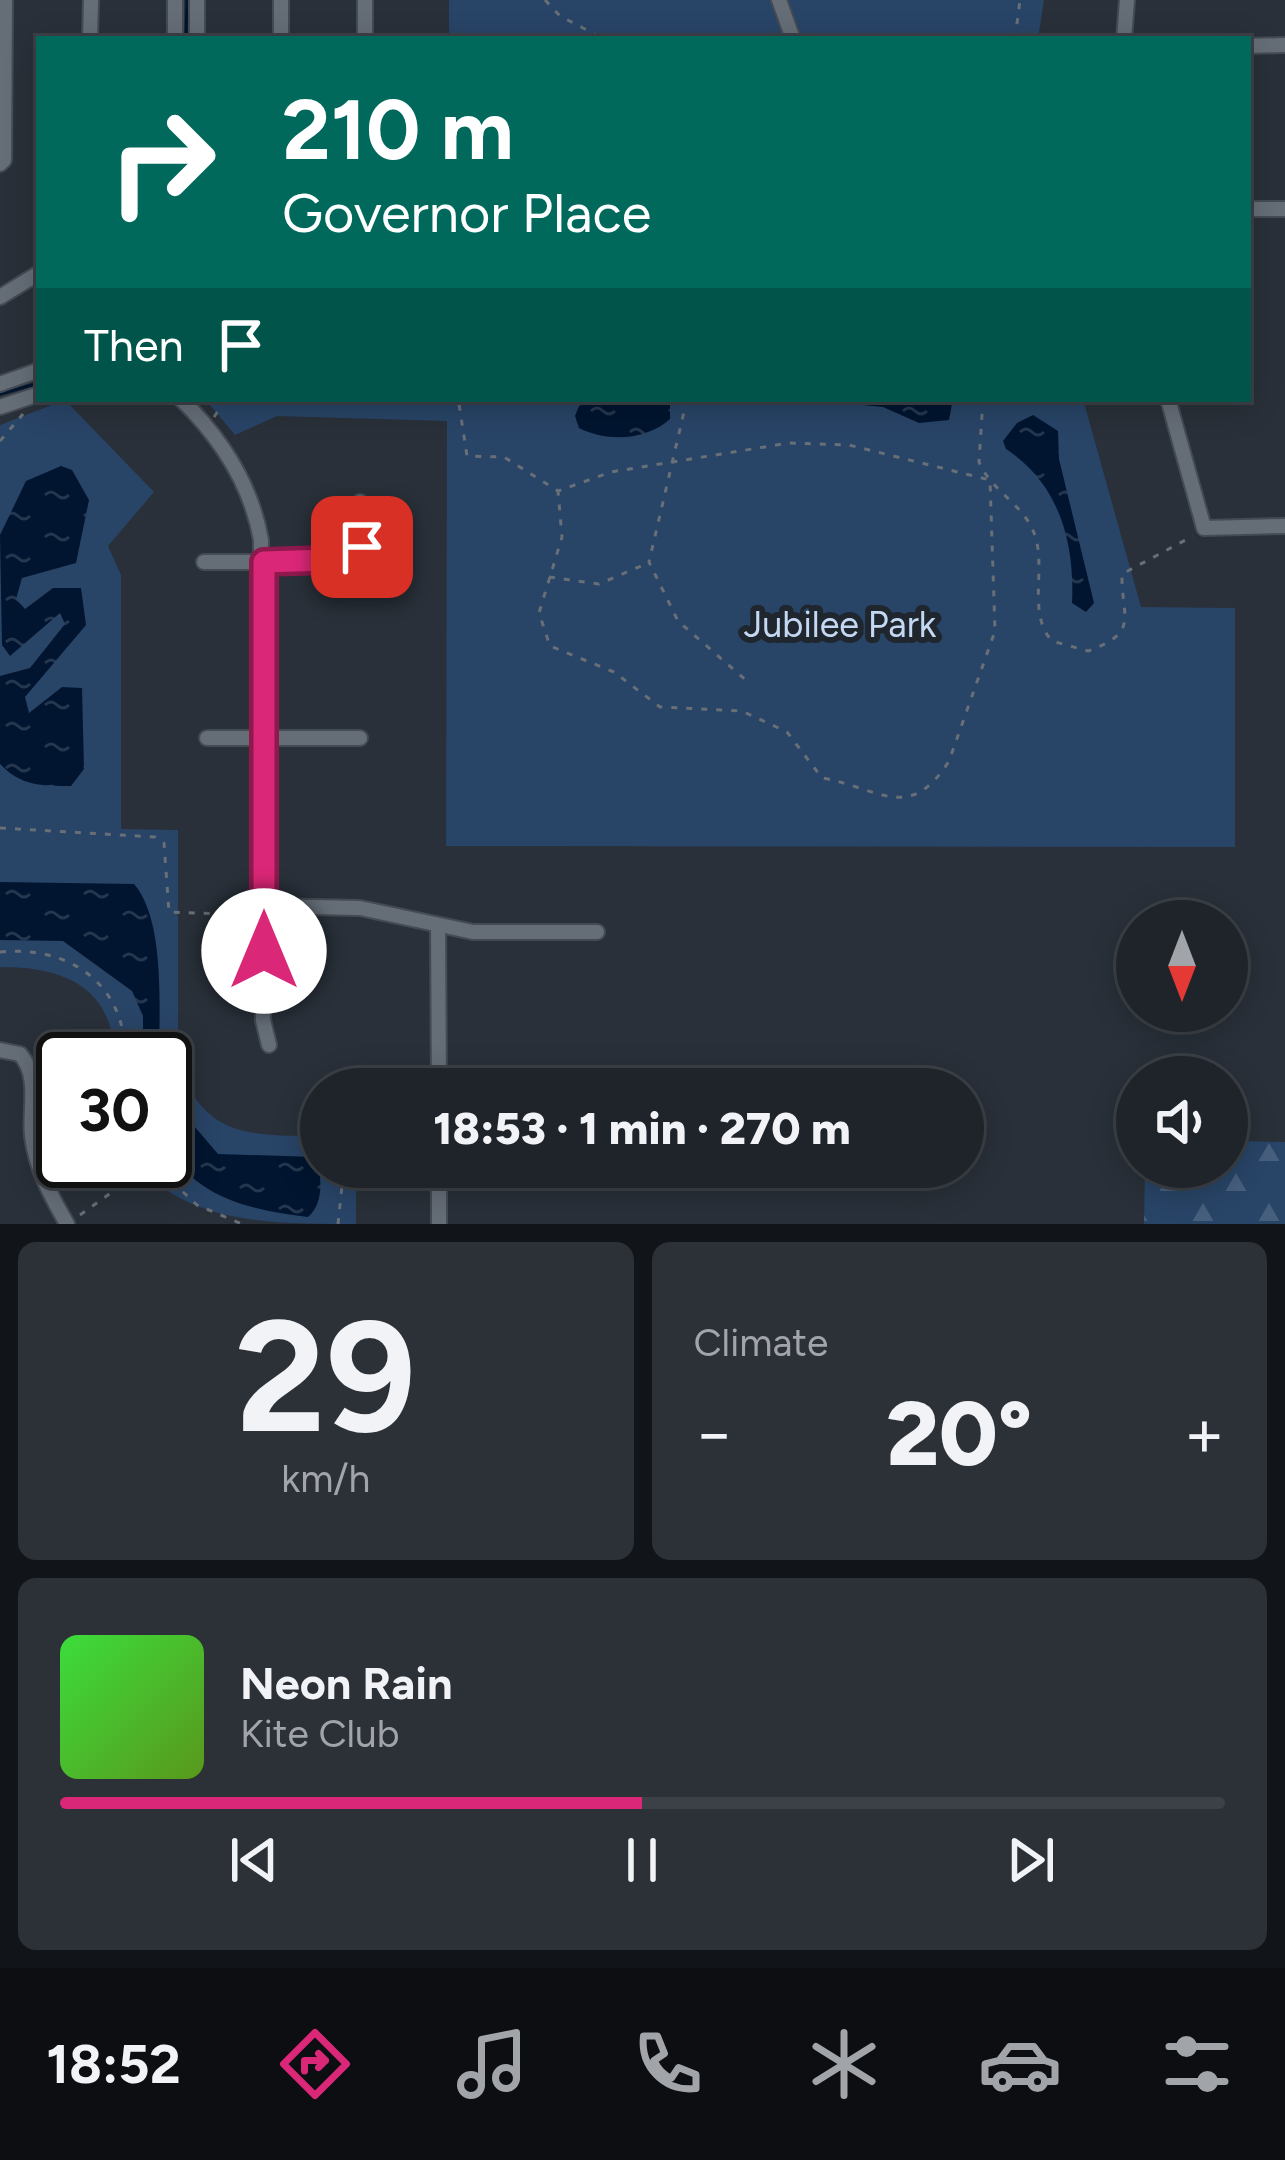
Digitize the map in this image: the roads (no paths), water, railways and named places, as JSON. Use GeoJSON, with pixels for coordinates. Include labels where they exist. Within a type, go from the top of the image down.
{"type":"FeatureCollection","features":[{"type":"Feature","properties":{"kind":"street"},"geometry":{"type":"LineString","coordinates":[[0,164],[4,160],[5,0]]}},
{"type":"Feature","properties":{"kind":"street"},"geometry":{"type":"LineString","coordinates":[[90,36],[91,0]]}},
{"type":"Feature","properties":{"kind":"street"},"geometry":{"type":"LineString","coordinates":[[175,0],[175,36]]}},
{"type":"Feature","properties":{"kind":"street"},"geometry":{"type":"LineString","coordinates":[[197,0],[197,36]]}},
{"type":"Feature","properties":{"kind":"street"},"geometry":{"type":"LineString","coordinates":[[281,0],[281,36]]}},
{"type":"Feature","properties":{"kind":"street"},"geometry":{"type":"LineString","coordinates":[[365,0],[365,36]]}},
{"type":"Feature","properties":{"kind":"street"},"geometry":{"type":"LineString","coordinates":[[779,0],[792,36]]}},
{"type":"Feature","properties":{"kind":"street"},"geometry":{"type":"LineString","coordinates":[[1124,36],[1127,0]]}},
{"type":"Feature","properties":{"kind":"street"},"geometry":{"type":"LineString","coordinates":[[1251,46],[1285,45]]}},
{"type":"Feature","properties":{"kind":"street"},"geometry":{"type":"LineString","coordinates":[[1251,209],[1285,208]]}},
{"type":"Feature","properties":{"kind":"street"},"geometry":{"type":"LineString","coordinates":[[0,297],[36,275]]}},
{"type":"Feature","properties":{"kind":"street"},"geometry":{"type":"LineString","coordinates":[[0,384],[36,371]]}},
{"type":"Feature","properties":{"kind":"street"},"geometry":{"type":"LineString","coordinates":[[0,407],[36,395]]}},
{"type":"Feature","properties":{"kind":"street"},"geometry":{"type":"LineString","coordinates":[[184,402],[207,425],[244,482],[264,562],[266,738],[259,910],[263,1020],[269,1045]]}},
{"type":"Feature","properties":{"kind":"street"},"geometry":{"type":"LineString","coordinates":[[1169,402],[1204,528],[1285,526]]}},
{"type":"Feature","properties":{"kind":"street"},"geometry":{"type":"LineString","coordinates":[[204,562],[357,559],[364,542],[360,502]]}},
{"type":"Feature","properties":{"kind":"street"},"geometry":{"type":"LineString","coordinates":[[207,738],[360,738]]}},
{"type":"Feature","properties":{"kind":"street"},"geometry":{"type":"LineString","coordinates":[[259,910],[360,908],[484,933],[597,932]]}},
{"type":"Feature","properties":{"kind":"street"},"geometry":{"type":"LineString","coordinates":[[439,926],[439,1068]]}},
{"type":"Feature","properties":{"kind":"street"},"geometry":{"type":"LineString","coordinates":[[0,1050],[20,1054],[32,1073],[32,1136],[39,1168],[67,1224]]}},
{"type":"Feature","properties":{"kind":"street"},"geometry":{"type":"LineString","coordinates":[[439,1188],[439,1224]]}},
{"type":"Feature","properties":{"kind":"water"},"geometry":{"type":"Polygon","coordinates":[[[587,402],[670,402],[670,419],[638,435],[602,436],[579,428],[575,416],[587,402]]]}},
{"type":"Feature","properties":{"kind":"water"},"geometry":{"type":"Polygon","coordinates":[[[832,402],[952,402],[949,420],[919,423],[883,407],[832,402]]]}},
{"type":"Feature","properties":{"kind":"water"},"geometry":{"type":"Polygon","coordinates":[[[1033,415],[1058,431],[1059,459],[1094,603],[1086,612],[1072,603],[1066,536],[1051,496],[1003,441],[1017,423],[1033,415]]]}},
{"type":"Feature","properties":{"kind":"water"},"geometry":{"type":"Polygon","coordinates":[[[61,466],[72,470],[89,500],[76,563],[22,578],[16,599],[25,609],[53,588],[81,588],[86,625],[25,697],[29,713],[62,687],[82,688],[84,769],[71,786],[50,786],[16,777],[0,764],[0,676],[30,668],[65,624],[60,613],[10,656],[2,645],[0,535],[26,481],[61,466]]]}},
{"type":"Feature","properties":{"kind":"water"},"geometry":{"type":"Polygon","coordinates":[[[0,882],[134,884],[144,900],[156,943],[159,1032],[143,1032],[143,1016],[132,991],[63,941],[0,940],[0,882]]]}},
{"type":"Feature","properties":{"kind":"water"},"geometry":{"type":"Polygon","coordinates":[[[192,1124],[218,1154],[300,1157],[300,1188],[320,1189],[308,1217],[245,1205],[192,1177],[192,1124]]]}},
{"type":"Feature","properties":{"kind":"waterway"},"geometry":{"type":"LineString","coordinates":[[186,36],[187,0]]}},
{"type":"Feature","properties":{"kind":"waterway"},"geometry":{"type":"LineString","coordinates":[[0,394],[36,384]]}},
{"type":"Feature","properties":{"kind":"park label","name":"Jubilee Park"},"geometry":{"type":"Point","coordinates":[840,624]}}]}
